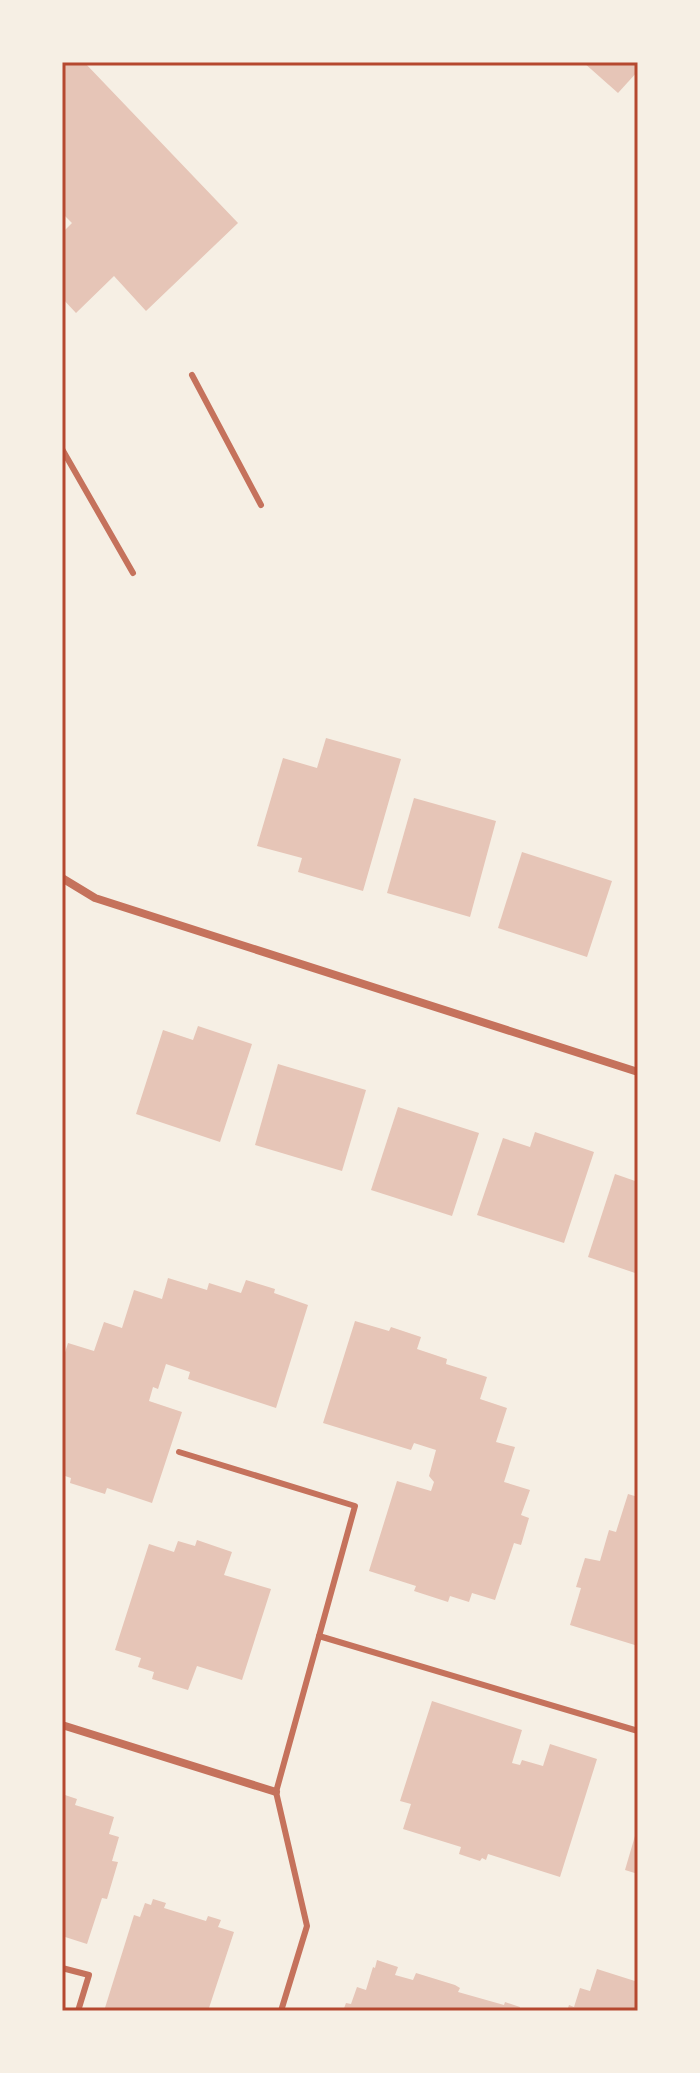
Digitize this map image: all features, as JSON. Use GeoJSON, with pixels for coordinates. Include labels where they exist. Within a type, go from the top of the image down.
{"type":"FeatureCollection","features":[{"type":"Feature","properties":{"kind":"street"},"geometry":{"type":"LineString","coordinates":[[62,878],[95,898],[638,1072]]}},
{"type":"Feature","properties":{"kind":"street"},"geometry":{"type":"LineString","coordinates":[[62,1725],[276,1792]]}},
{"type":"Feature","properties":{"kind":"lane"},"geometry":{"type":"LineString","coordinates":[[192,375],[261,505]]}},
{"type":"Feature","properties":{"kind":"lane"},"geometry":{"type":"LineString","coordinates":[[62,449],[133,573]]}},
{"type":"Feature","properties":{"kind":"lane"},"geometry":{"type":"LineString","coordinates":[[179,1452],[355,1506],[276,1792],[307,1926],[281,2011]]}},
{"type":"Feature","properties":{"kind":"lane"},"geometry":{"type":"LineString","coordinates":[[319,1636],[638,1731]]}},
{"type":"Feature","properties":{"kind":"lane"},"geometry":{"type":"LineString","coordinates":[[62,1968],[89,1975],[78,2011]]}},
{"type":"Feature","properties":{"kind":"building"},"geometry":{"type":"Polygon","coordinates":[[[62,62],[84,62],[238,223],[146,311],[114,276],[76,313],[62,298],[62,233],[72,223],[62,213],[62,62]]]}},
{"type":"Feature","properties":{"kind":"building"},"geometry":{"type":"Polygon","coordinates":[[[583,62],[638,62],[638,71],[618,93],[583,62]]]}},
{"type":"Feature","properties":{"kind":"building"},"geometry":{"type":"Polygon","coordinates":[[[326,738],[401,759],[363,891],[298,872],[302,858],[257,846],[283,758],[317,768],[326,738]]]}},
{"type":"Feature","properties":{"kind":"building"},"geometry":{"type":"Polygon","coordinates":[[[414,798],[496,821],[470,917],[387,893],[414,798]]]}},
{"type":"Feature","properties":{"kind":"building"},"geometry":{"type":"Polygon","coordinates":[[[522,852],[612,881],[587,957],[498,928],[522,852]]]}},
{"type":"Feature","properties":{"kind":"building"},"geometry":{"type":"Polygon","coordinates":[[[198,1026],[252,1044],[220,1142],[136,1114],[163,1030],[193,1040],[198,1026]]]}},
{"type":"Feature","properties":{"kind":"building"},"geometry":{"type":"Polygon","coordinates":[[[278,1064],[366,1090],[342,1171],[255,1145],[278,1064]]]}},
{"type":"Feature","properties":{"kind":"building"},"geometry":{"type":"Polygon","coordinates":[[[398,1107],[479,1133],[452,1216],[371,1190],[398,1107]]]}},
{"type":"Feature","properties":{"kind":"building"},"geometry":{"type":"Polygon","coordinates":[[[535,1132],[594,1152],[564,1243],[477,1215],[503,1138],[530,1147],[535,1132]]]}},
{"type":"Feature","properties":{"kind":"building"},"geometry":{"type":"Polygon","coordinates":[[[615,1174],[638,1182],[638,1274],[588,1257],[615,1174]]]}},
{"type":"Feature","properties":{"kind":"building"},"geometry":{"type":"Polygon","coordinates":[[[168,1278],[207,1290],[209,1283],[241,1293],[246,1280],[275,1289],[274,1293],[308,1305],[276,1408],[188,1379],[190,1372],[166,1364],[158,1389],[153,1387],[149,1401],[182,1412],[152,1503],[107,1488],[105,1494],[70,1483],[71,1478],[62,1475],[62,1362],[68,1343],[94,1351],[104,1322],[122,1328],[134,1290],[162,1299],[168,1278]]]}},
{"type":"Feature","properties":{"kind":"building"},"geometry":{"type":"Polygon","coordinates":[[[355,1321],[389,1331],[391,1327],[421,1337],[417,1349],[447,1359],[446,1364],[487,1377],[480,1399],[507,1408],[496,1442],[515,1447],[504,1482],[530,1490],[521,1515],[529,1518],[521,1545],[514,1543],[495,1600],[472,1593],[469,1602],[450,1596],[448,1602],[414,1591],[416,1586],[369,1571],[397,1481],[431,1491],[434,1482],[429,1476],[436,1450],[414,1443],[411,1450],[323,1423],[355,1321]]]}},
{"type":"Feature","properties":{"kind":"building"},"geometry":{"type":"Polygon","coordinates":[[[628,1494],[638,1497],[638,1646],[570,1625],[581,1588],[576,1587],[585,1558],[600,1561],[609,1530],[616,1532],[628,1494]]]}},
{"type":"Feature","properties":{"kind":"building"},"geometry":{"type":"Polygon","coordinates":[[[197,1540],[232,1552],[224,1575],[271,1589],[242,1680],[197,1666],[188,1690],[152,1679],[154,1672],[138,1667],[141,1658],[115,1650],[149,1544],[174,1552],[178,1541],[195,1546],[197,1540]]]}},
{"type":"Feature","properties":{"kind":"building"},"geometry":{"type":"Polygon","coordinates":[[[432,1701],[522,1730],[512,1763],[520,1765],[522,1760],[543,1766],[550,1744],[597,1759],[560,1877],[488,1854],[486,1860],[482,1858],[480,1861],[459,1854],[461,1847],[403,1829],[411,1804],[400,1801],[432,1701]]]}},
{"type":"Feature","properties":{"kind":"building"},"geometry":{"type":"Polygon","coordinates":[[[62,1794],[77,1799],[75,1805],[114,1817],[109,1834],[119,1837],[112,1861],[118,1862],[107,1899],[102,1898],[87,1944],[62,1936],[62,1794]]]}},
{"type":"Feature","properties":{"kind":"building"},"geometry":{"type":"Polygon","coordinates":[[[638,1829],[638,1874],[625,1870],[638,1829]]]}},
{"type":"Feature","properties":{"kind":"building"},"geometry":{"type":"Polygon","coordinates":[[[153,1899],[166,1903],[164,1908],[206,1921],[208,1916],[221,1920],[218,1927],[234,1932],[208,2011],[104,2011],[134,1915],[140,1917],[145,1903],[151,1905],[153,1899]]]}},
{"type":"Feature","properties":{"kind":"building"},"geometry":{"type":"Polygon","coordinates":[[[377,1960],[398,1967],[395,1975],[413,1980],[416,1973],[455,1985],[460,1988],[458,1992],[520,2007],[519,2011],[343,2011],[346,2003],[351,2004],[357,1987],[366,1990],[377,1960]]]}},
{"type":"Feature","properties":{"kind":"building"},"geometry":{"type":"Polygon","coordinates":[[[597,1969],[638,1982],[638,2011],[567,2011],[569,2005],[574,2007],[580,1988],[590,1991],[597,1969]]]}}]}
